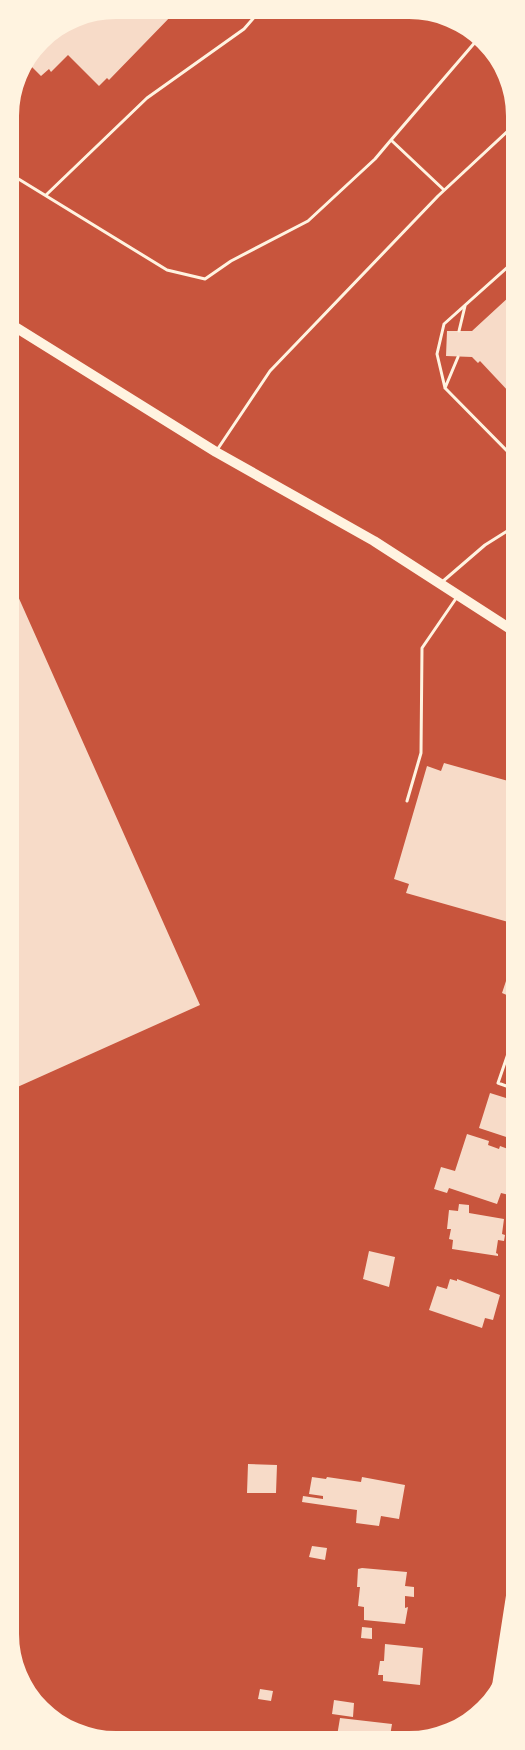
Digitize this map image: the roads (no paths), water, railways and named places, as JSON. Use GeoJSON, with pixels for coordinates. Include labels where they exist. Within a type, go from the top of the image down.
{"type":"FeatureCollection","features":[{"type":"Feature","properties":{"kind":"main road"},"geometry":{"type":"LineString","coordinates":[[19,329],[216,452],[374,541],[506,626]]}},
{"type":"Feature","properties":{"kind":"main road"},"geometry":{"type":"LineString","coordinates":[[500,1669],[506,1628]]}},
{"type":"Feature","properties":{"kind":"lane"},"geometry":{"type":"LineString","coordinates":[[46,196],[147,98],[244,29],[253,19]]}},
{"type":"Feature","properties":{"kind":"lane"},"geometry":{"type":"LineString","coordinates":[[19,179],[167,270],[205,279],[231,261],[308,220],[375,159],[473,44]]}},
{"type":"Feature","properties":{"kind":"lane"},"geometry":{"type":"LineString","coordinates":[[216,452],[270,371],[444,190],[506,133]]}},
{"type":"Feature","properties":{"kind":"lane"},"geometry":{"type":"LineString","coordinates":[[391,140],[444,190]]}},
{"type":"Feature","properties":{"kind":"lane"},"geometry":{"type":"LineString","coordinates":[[506,269],[444,324],[437,354],[445,388],[506,450]]}},
{"type":"Feature","properties":{"kind":"lane"},"geometry":{"type":"LineString","coordinates":[[459,332],[465,306]]}},
{"type":"Feature","properties":{"kind":"lane"},"geometry":{"type":"LineString","coordinates":[[445,388],[458,357]]}},
{"type":"Feature","properties":{"kind":"lane"},"geometry":{"type":"LineString","coordinates":[[439,584],[485,545],[506,532]]}},
{"type":"Feature","properties":{"kind":"lane"},"geometry":{"type":"LineString","coordinates":[[407,801],[421,753],[422,648],[458,596]]}},
{"type":"Feature","properties":{"kind":"lane"},"geometry":{"type":"LineString","coordinates":[[506,1060],[498,1083],[506,1086]]}}]}
